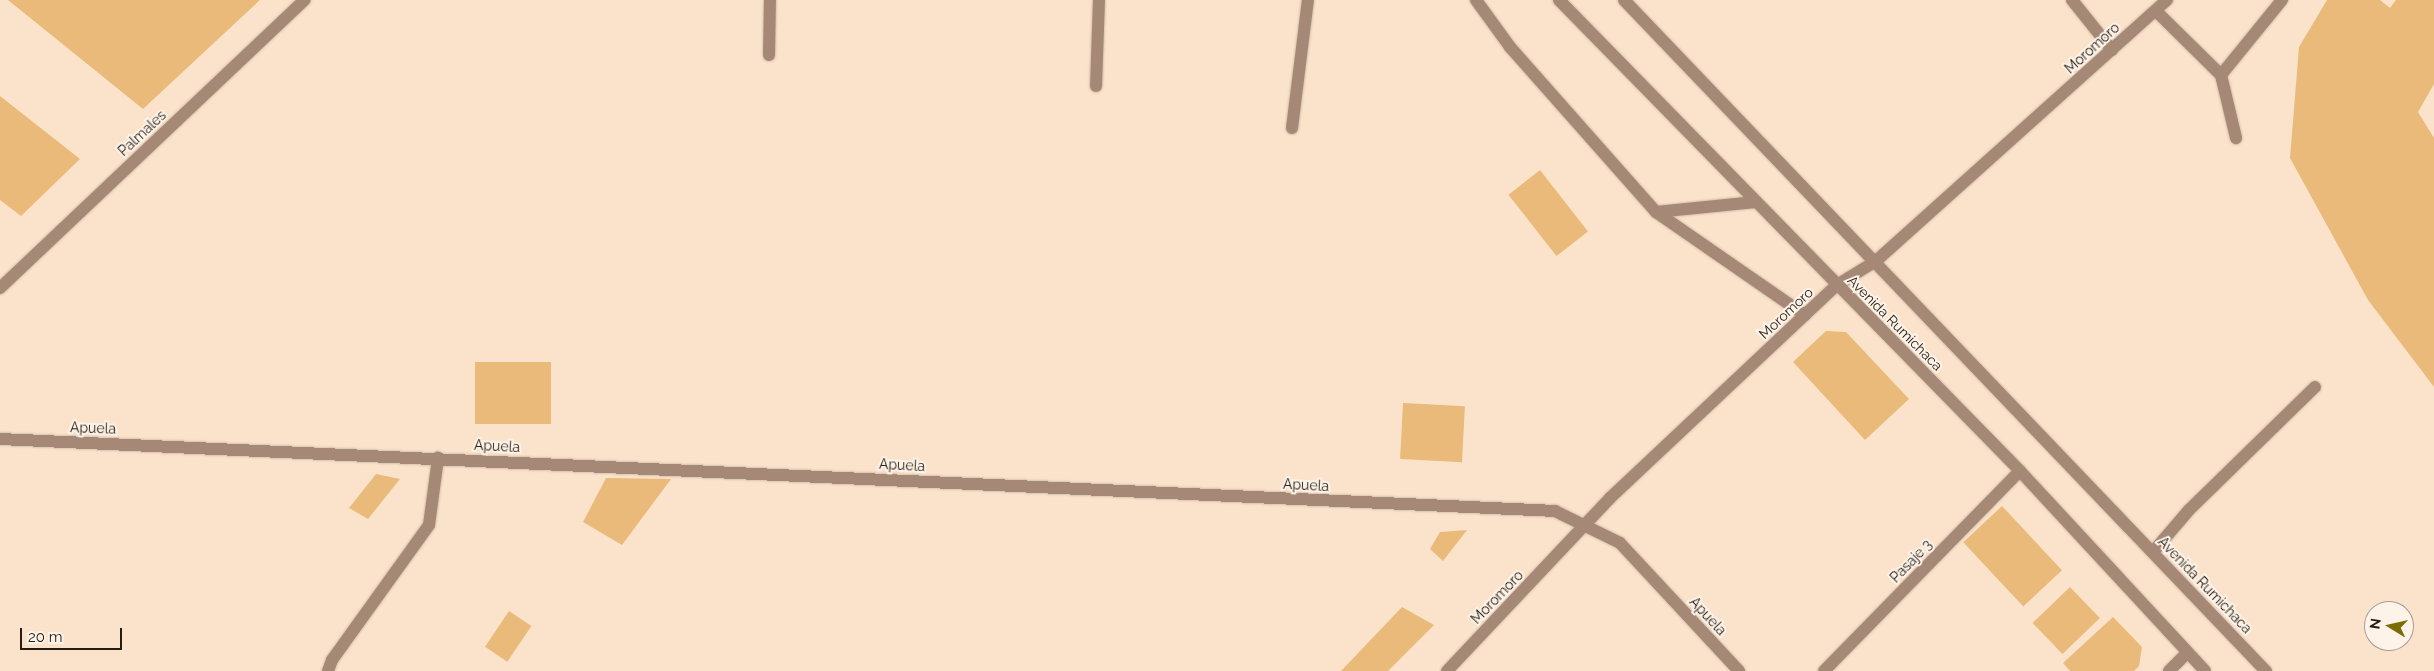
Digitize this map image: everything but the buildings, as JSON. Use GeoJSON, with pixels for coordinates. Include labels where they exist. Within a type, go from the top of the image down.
{"type":"FeatureCollection","features":[{"type":"Feature","properties":{"kind":"street","name":"Palmales"},"geometry":{"type":"LineString","coordinates":[[0,288],[305,0]]}},
{"type":"Feature","properties":{"kind":"street"},"geometry":{"type":"LineString","coordinates":[[769,55],[770,0]]}},
{"type":"Feature","properties":{"kind":"street"},"geometry":{"type":"LineString","coordinates":[[1096,86],[1098,0]]}},
{"type":"Feature","properties":{"kind":"street"},"geometry":{"type":"LineString","coordinates":[[1292,128],[1308,0]]}},
{"type":"Feature","properties":{"kind":"street"},"geometry":{"type":"LineString","coordinates":[[1476,0],[1510,47],[1656,212],[1805,315]]}},
{"type":"Feature","properties":{"kind":"street","name":"Avenida Rumichaca"},"geometry":{"type":"LineString","coordinates":[[1559,0],[2020,471],[2205,671]]}},
{"type":"Feature","properties":{"kind":"street","name":"Avenida Rumichaca"},"geometry":{"type":"LineString","coordinates":[[1624,0],[1876,261],[2266,671]]}},
{"type":"Feature","properties":{"kind":"street"},"geometry":{"type":"LineString","coordinates":[[2072,0],[2112,50]]}},
{"type":"Feature","properties":{"kind":"street","name":"Moromoro"},"geometry":{"type":"LineString","coordinates":[[1447,671],[1586,526],[1610,498],[1805,315],[1837,286],[1876,261],[2167,0]]}},
{"type":"Feature","properties":{"kind":"street"},"geometry":{"type":"LineString","coordinates":[[2221,74],[2282,0]]}},
{"type":"Feature","properties":{"kind":"street"},"geometry":{"type":"LineString","coordinates":[[2156,11],[2221,74],[2236,138]]}},
{"type":"Feature","properties":{"kind":"street"},"geometry":{"type":"LineString","coordinates":[[1656,212],[1756,202]]}},
{"type":"Feature","properties":{"kind":"street"},"geometry":{"type":"LineString","coordinates":[[2153,552],[2189,510],[2316,387]]}},
{"type":"Feature","properties":{"kind":"street","name":"Apuela"},"geometry":{"type":"LineString","coordinates":[[0,439],[438,458],[1555,512],[1620,543],[1740,671]]}},
{"type":"Feature","properties":{"kind":"street"},"geometry":{"type":"LineString","coordinates":[[328,671],[332,660],[429,525],[438,458]]}},
{"type":"Feature","properties":{"kind":"street","name":"Pasaje 3"},"geometry":{"type":"LineString","coordinates":[[1824,671],[2020,471]]}},
{"type":"Feature","properties":{"kind":"street"},"geometry":{"type":"LineString","coordinates":[[2169,671],[2187,653]]}}]}
